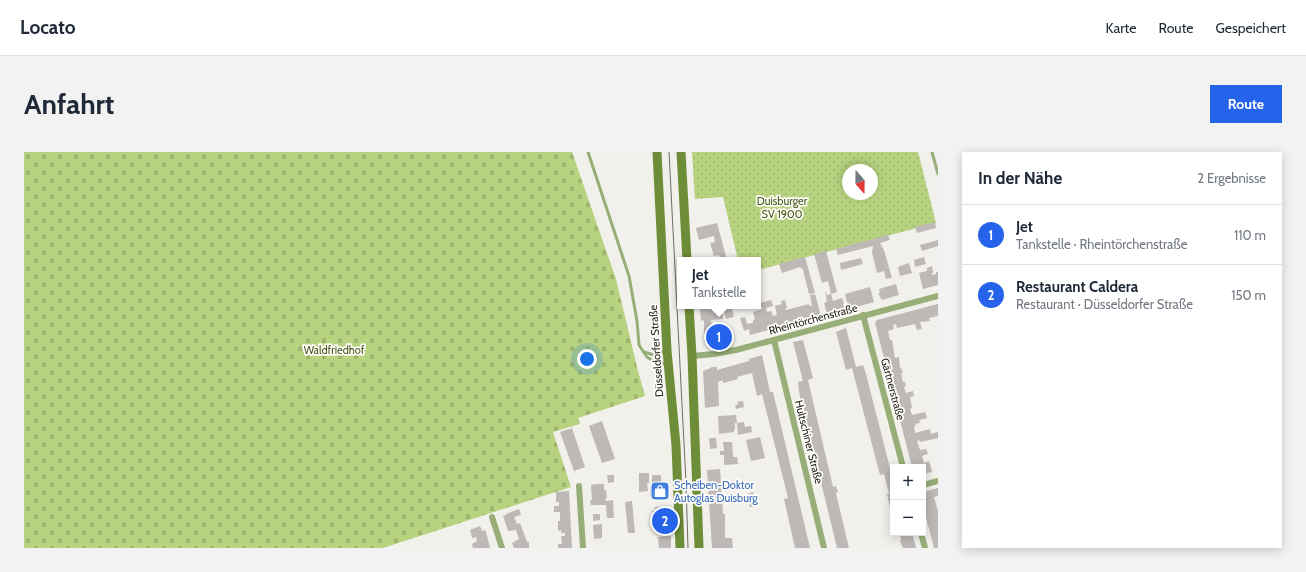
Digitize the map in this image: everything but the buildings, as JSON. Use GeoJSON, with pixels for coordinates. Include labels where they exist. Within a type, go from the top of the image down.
{"type":"FeatureCollection","features":[{"type":"Feature","properties":{"kind":"main road","name":"Düsseldorfer Straße"},"geometry":{"type":"LineString","coordinates":[[657,152],[667,350],[676,445],[680,548]]}},
{"type":"Feature","properties":{"kind":"main road"},"geometry":{"type":"LineString","coordinates":[[681,152],[687,257]]}},
{"type":"Feature","properties":{"kind":"main road"},"geometry":{"type":"LineString","coordinates":[[689,309],[699,548]]}},
{"type":"Feature","properties":{"kind":"street","name":"Rheintörchenstraße"},"geometry":{"type":"LineString","coordinates":[[692,356],[714,354],[774,340],[938,296]]}},
{"type":"Feature","properties":{"kind":"street","name":"Gärtnerstraße"},"geometry":{"type":"LineString","coordinates":[[863,316],[902,464]]}},
{"type":"Feature","properties":{"kind":"street","name":"Hultschiner Straße"},"geometry":{"type":"LineString","coordinates":[[774,340],[824,548]]}},
{"type":"Feature","properties":{"kind":"street"},"geometry":{"type":"LineString","coordinates":[[926,484],[938,481]]}},
{"type":"Feature","properties":{"kind":"street"},"geometry":{"type":"LineString","coordinates":[[579,486],[583,548]]}},
{"type":"Feature","properties":{"kind":"street"},"geometry":{"type":"LineString","coordinates":[[492,518],[502,548]]}},
{"type":"Feature","properties":{"kind":"street"},"geometry":{"type":"LineString","coordinates":[[922,536],[925,548]]}},
{"type":"Feature","properties":{"kind":"lane"},"geometry":{"type":"LineString","coordinates":[[588,152],[629,276],[637,320],[639,345],[647,357],[655,362],[668,365]]}},
{"type":"Feature","properties":{"kind":"lane"},"geometry":{"type":"LineString","coordinates":[[932,152],[938,174]]}},
{"type":"Feature","properties":{"kind":"lane"},"geometry":{"type":"LineString","coordinates":[[642,351],[654,355],[667,350]]}},
{"type":"Feature","properties":{"kind":"green space","name":"Waldfriedhof"},"geometry":{"type":"Polygon","coordinates":[[[24,152],[572,152],[616,279],[645,396],[578,418],[580,424],[553,432],[571,487],[383,548],[24,548],[24,152]]]}},
{"type":"Feature","properties":{"kind":"green space","name":"Duisburger SV 1900"},"geometry":{"type":"Polygon","coordinates":[[[692,152],[918,152],[936,223],[761,269],[761,257],[737,257],[723,197],[695,199],[692,152]]]}},
{"type":"Feature","properties":{"kind":"tram line"},"geometry":{"type":"LineString","coordinates":[[669,152],[677,307]]}},
{"type":"Feature","properties":{"kind":"tram line"},"geometry":{"type":"LineString","coordinates":[[677,309],[688,548]]}},
{"type":"Feature","properties":{"kind":"place","name":"Jet"},"geometry":{"type":"Point","coordinates":[719,337]}},
{"type":"Feature","properties":{"kind":"place","name":"Scheiben-Doktor Autoglas Duisburg"},"geometry":{"type":"Point","coordinates":[660,491]}},
{"type":"Feature","properties":{"kind":"place","name":"Restaurant Caldera"},"geometry":{"type":"Point","coordinates":[665,521]}}]}
